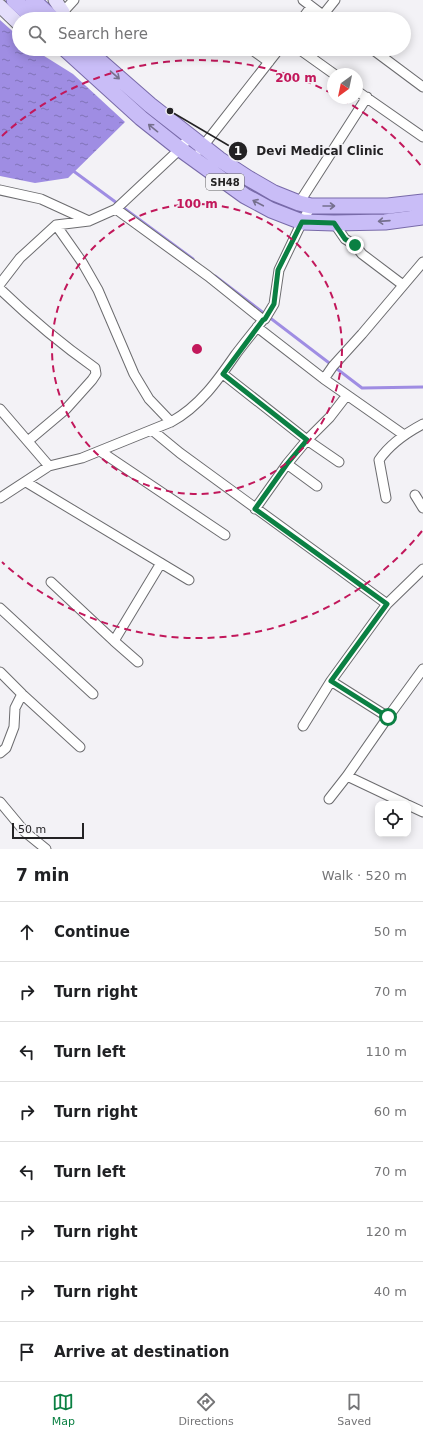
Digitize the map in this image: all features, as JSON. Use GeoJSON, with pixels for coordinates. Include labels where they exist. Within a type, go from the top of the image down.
{"type":"FeatureCollection","features":[{"type":"Feature","properties":{"kind":"main road"},"geometry":{"type":"LineString","coordinates":[[14,0],[27,12]]}},
{"type":"Feature","properties":{"kind":"main road"},"geometry":{"type":"LineString","coordinates":[[33,0],[50,12]]}},
{"type":"Feature","properties":{"kind":"main road","name":"SH48"},"geometry":{"type":"LineString","coordinates":[[73,56],[142,118],[180,149],[245,196],[271,210],[302,222],[385,222],[423,217]]}},
{"type":"Feature","properties":{"kind":"main road","name":"SH48"},"geometry":{"type":"LineString","coordinates":[[94,56],[150,105],[248,178],[274,193],[305,204],[388,206],[423,202]]}},
{"type":"Feature","properties":{"kind":"street"},"geometry":{"type":"LineString","coordinates":[[55,0],[56,12]]}},
{"type":"Feature","properties":{"kind":"street"},"geometry":{"type":"LineString","coordinates":[[62,12],[74,0]]}},
{"type":"Feature","properties":{"kind":"street"},"geometry":{"type":"LineString","coordinates":[[303,0],[318,12]]}},
{"type":"Feature","properties":{"kind":"street"},"geometry":{"type":"LineString","coordinates":[[329,12],[335,0]]}},
{"type":"Feature","properties":{"kind":"street"},"geometry":{"type":"LineString","coordinates":[[0,6],[12,17]]}},
{"type":"Feature","properties":{"kind":"street"},"geometry":{"type":"LineString","coordinates":[[307,12],[311,7]]}},
{"type":"Feature","properties":{"kind":"street"},"geometry":{"type":"LineString","coordinates":[[261,56],[269,62]]}},
{"type":"Feature","properties":{"kind":"street"},"geometry":{"type":"LineString","coordinates":[[194,159],[274,56]]}},
{"type":"Feature","properties":{"kind":"street"},"geometry":{"type":"LineString","coordinates":[[309,56],[327,69]]}},
{"type":"Feature","properties":{"kind":"street"},"geometry":{"type":"LineString","coordinates":[[381,56],[423,87]]}},
{"type":"Feature","properties":{"kind":"street"},"geometry":{"type":"LineString","coordinates":[[363,95],[423,137]]}},
{"type":"Feature","properties":{"kind":"street"},"geometry":{"type":"LineString","coordinates":[[0,498],[49,466],[82,458],[171,422],[184,415],[199,402],[223,374],[265,319],[274,304],[278,270],[302,222],[305,204],[367,97]]}},
{"type":"Feature","properties":{"kind":"street"},"geometry":{"type":"LineString","coordinates":[[0,284],[20,258],[56,225],[89,221],[116,209],[180,149],[191,135]]}},
{"type":"Feature","properties":{"kind":"street"},"geometry":{"type":"LineString","coordinates":[[0,190],[41,199],[89,221]]}},
{"type":"Feature","properties":{"kind":"street"},"geometry":{"type":"LineString","coordinates":[[116,209],[208,276],[260,324],[324,379],[404,435]]}},
{"type":"Feature","properties":{"kind":"street"},"geometry":{"type":"LineString","coordinates":[[334,223],[345,239],[355,245],[362,254],[403,286]]}},
{"type":"Feature","properties":{"kind":"street"},"geometry":{"type":"LineString","coordinates":[[56,225],[82,262],[98,290],[134,374],[149,398],[171,422]]}},
{"type":"Feature","properties":{"kind":"street"},"geometry":{"type":"LineString","coordinates":[[324,379],[333,366],[423,262]]}},
{"type":"Feature","properties":{"kind":"street"},"geometry":{"type":"LineString","coordinates":[[0,289],[26,314],[67,348],[95,368],[96,374],[92,380],[66,409],[28,441]]}},
{"type":"Feature","properties":{"kind":"street"},"geometry":{"type":"LineString","coordinates":[[223,374],[307,440],[339,462]]}},
{"type":"Feature","properties":{"kind":"street"},"geometry":{"type":"LineString","coordinates":[[255,509],[287,464],[307,440],[330,417],[347,395]]}},
{"type":"Feature","properties":{"kind":"street"},"geometry":{"type":"LineString","coordinates":[[0,409],[49,466]]}},
{"type":"Feature","properties":{"kind":"street"},"geometry":{"type":"LineString","coordinates":[[386,498],[379,460],[404,435],[423,424]]}},
{"type":"Feature","properties":{"kind":"street"},"geometry":{"type":"LineString","coordinates":[[152,430],[180,453],[255,509],[387,604]]}},
{"type":"Feature","properties":{"kind":"street"},"geometry":{"type":"LineString","coordinates":[[100,451],[225,535]]}},
{"type":"Feature","properties":{"kind":"street"},"geometry":{"type":"LineString","coordinates":[[287,464],[317,486]]}},
{"type":"Feature","properties":{"kind":"street"},"geometry":{"type":"LineString","coordinates":[[26,482],[189,580]]}},
{"type":"Feature","properties":{"kind":"street"},"geometry":{"type":"LineString","coordinates":[[415,495],[423,508]]}},
{"type":"Feature","properties":{"kind":"street"},"geometry":{"type":"LineString","coordinates":[[114,641],[161,563]]}},
{"type":"Feature","properties":{"kind":"street"},"geometry":{"type":"LineString","coordinates":[[303,726],[331,681],[387,604],[423,569]]}},
{"type":"Feature","properties":{"kind":"street"},"geometry":{"type":"LineString","coordinates":[[51,582],[138,662]]}},
{"type":"Feature","properties":{"kind":"street"},"geometry":{"type":"LineString","coordinates":[[0,608],[93,694]]}},
{"type":"Feature","properties":{"kind":"street"},"geometry":{"type":"LineString","coordinates":[[329,799],[423,669]]}},
{"type":"Feature","properties":{"kind":"street"},"geometry":{"type":"LineString","coordinates":[[0,672],[80,747]]}},
{"type":"Feature","properties":{"kind":"street"},"geometry":{"type":"LineString","coordinates":[[331,681],[388,717]]}},
{"type":"Feature","properties":{"kind":"street"},"geometry":{"type":"LineString","coordinates":[[0,753],[6,748],[12,734],[15,708],[22,694]]}},
{"type":"Feature","properties":{"kind":"street"},"geometry":{"type":"LineString","coordinates":[[347,776],[401,801]]}},
{"type":"Feature","properties":{"kind":"street"},"geometry":{"type":"LineString","coordinates":[[0,802],[25,832],[46,849]]}},
{"type":"Feature","properties":{"kind":"street"},"geometry":{"type":"LineString","coordinates":[[411,806],[423,812]]}},
{"type":"Feature","properties":{"kind":"water"},"geometry":{"type":"Polygon","coordinates":[[[0,20],[12,31],[12,56],[44,56],[73,74],[125,122],[68,178],[35,183],[0,176],[0,20]]]}},
{"type":"Feature","properties":{"kind":"waterway"},"geometry":{"type":"LineString","coordinates":[[72,170],[193,259]]}},
{"type":"Feature","properties":{"kind":"waterway"},"geometry":{"type":"LineString","coordinates":[[215,276],[362,388],[423,387]]}},
{"type":"Feature","properties":{"kind":"place","name":"Devi Medical Clinic"},"geometry":{"type":"Point","coordinates":[170,111]}},
{"type":"Feature","properties":{"kind":"route"},"geometry":{"type":"LineString","coordinates":[[355,245],[345,239],[334,223],[302,222],[278,270],[274,304],[265,319],[237,353],[223,374],[307,440],[287,464],[255,509],[387,604],[331,681],[388,717]]}}]}
